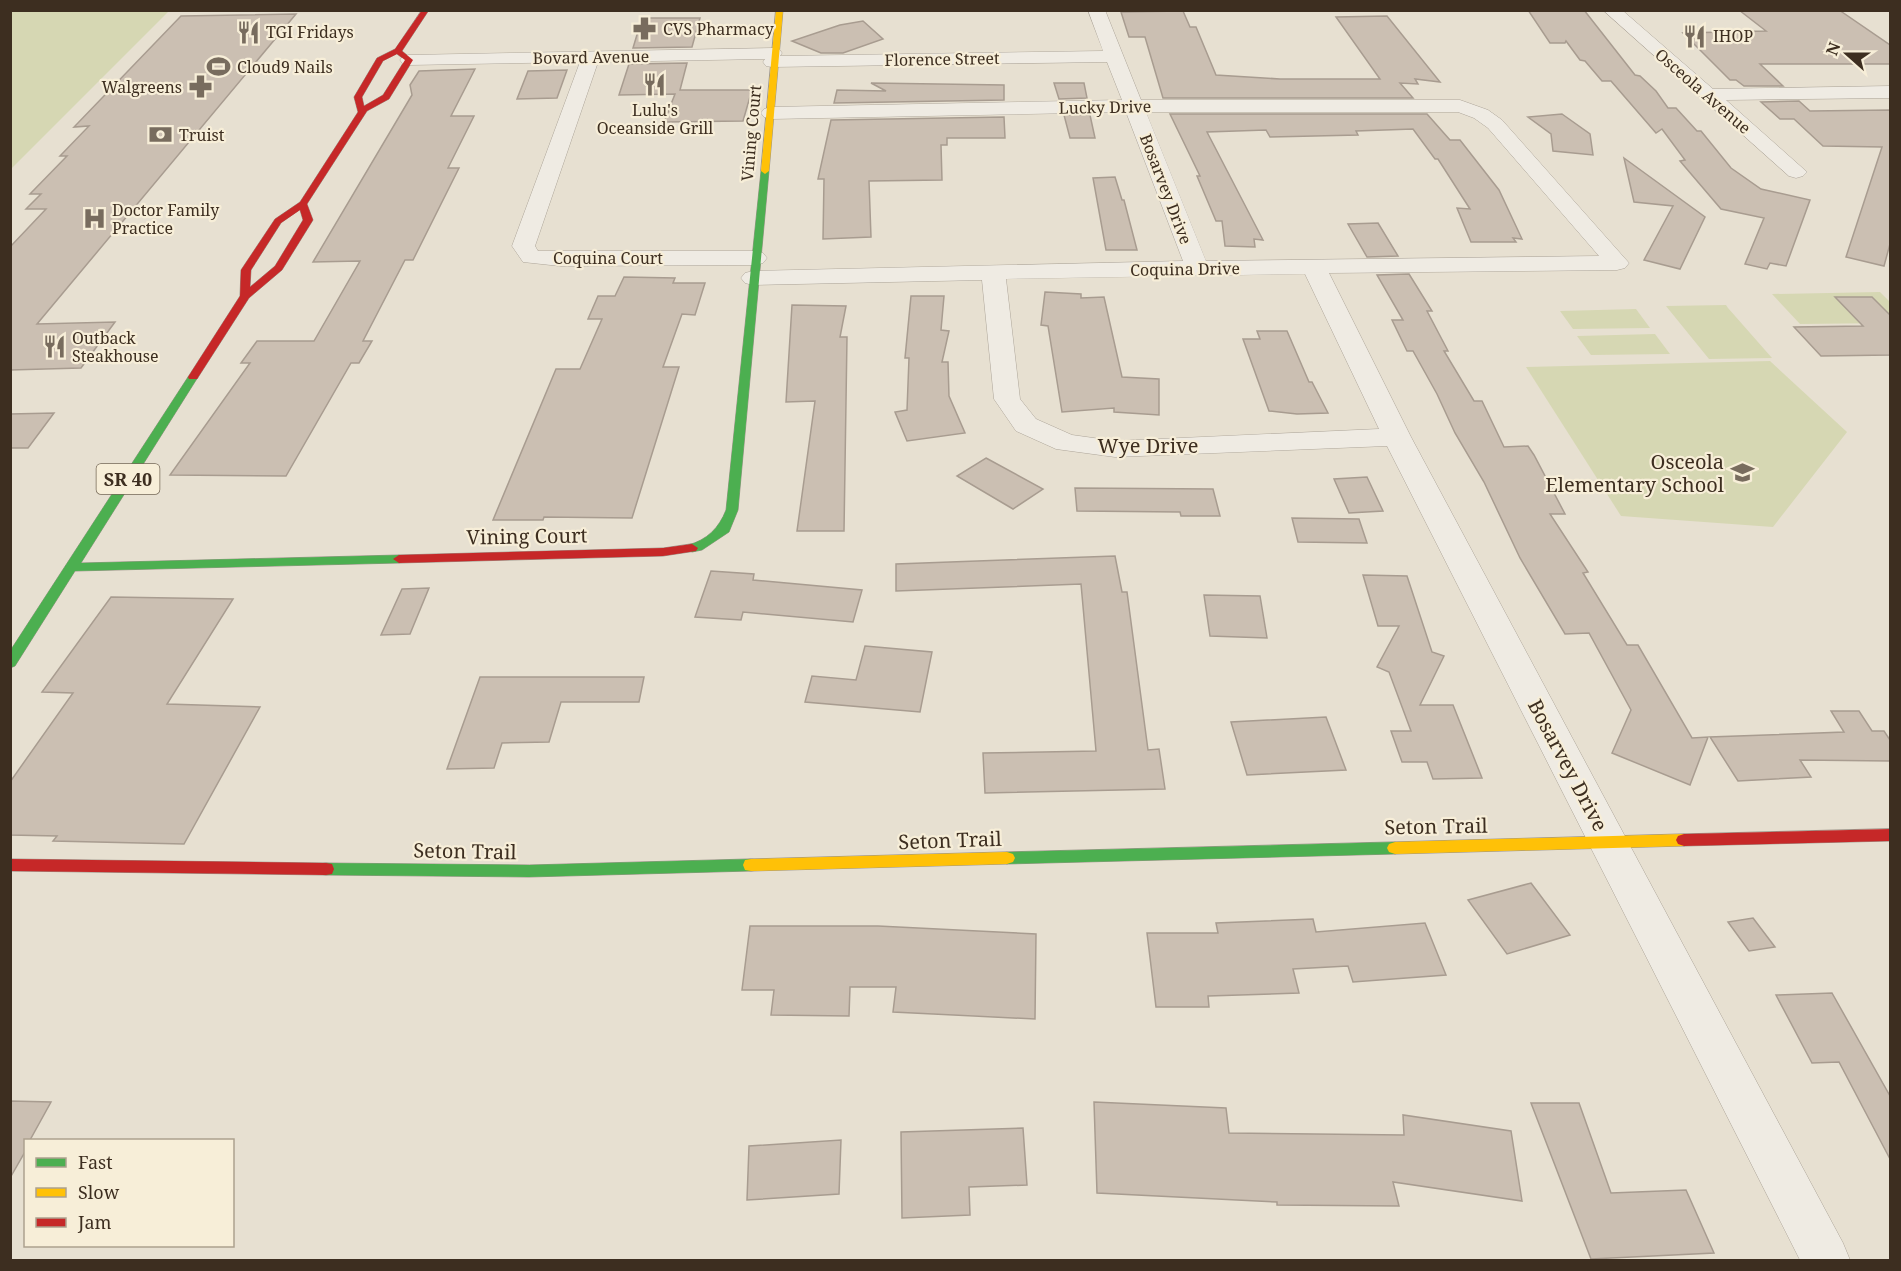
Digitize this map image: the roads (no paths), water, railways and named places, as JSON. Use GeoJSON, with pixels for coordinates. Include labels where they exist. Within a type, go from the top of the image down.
{"type":"FeatureCollection","features":[{"type":"Feature","properties":{"kind":"street","name":"SR 40"},"geometry":{"type":"LineString","coordinates":[[245,296],[246,270],[278,221],[303,204],[362,113],[386,97],[426,10]]}},
{"type":"Feature","properties":{"kind":"street","name":"Vining Court"},"geometry":{"type":"LineString","coordinates":[[71,567],[663,552],[698,547],[725,529],[732,510],[771,113],[772,57],[780,10]]}},
{"type":"Feature","properties":{"kind":"street","name":"Bosarvey Drive"},"geometry":{"type":"LineString","coordinates":[[1096,10],[1109,40],[1112,56],[1197,268]]}},
{"type":"Feature","properties":{"kind":"street","name":"Osceola Avenue"},"geometry":{"type":"LineString","coordinates":[[1611,10],[1796,172]]}},
{"type":"Feature","properties":{"kind":"street","name":"SR 40"},"geometry":{"type":"LineString","coordinates":[[362,113],[358,97],[380,60],[404,56]]}},
{"type":"Feature","properties":{"kind":"street","name":"Bovard Avenue"},"geometry":{"type":"LineString","coordinates":[[404,56],[772,57]]}},
{"type":"Feature","properties":{"kind":"street","name":"Florence Street"},"geometry":{"type":"LineString","coordinates":[[772,57],[880,60],[1112,56]]}},
{"type":"Feature","properties":{"kind":"street","name":"Coquina Court"},"geometry":{"type":"LineString","coordinates":[[591,57],[523,246],[531,257],[754,268]]}},
{"type":"Feature","properties":{"kind":"street"},"geometry":{"type":"LineString","coordinates":[[1709,95],[1890,92]]}},
{"type":"Feature","properties":{"kind":"street","name":"Lucky Drive"},"geometry":{"type":"LineString","coordinates":[[771,113],[1133,106],[1460,106],[1481,114],[1495,124],[1617,263]]}},
{"type":"Feature","properties":{"kind":"street","name":"SR 40"},"geometry":{"type":"LineString","coordinates":[[10,663],[245,296],[279,268],[308,220],[303,204]]}},
{"type":"Feature","properties":{"kind":"street","name":"Coquina Drive"},"geometry":{"type":"LineString","coordinates":[[754,268],[993,273],[1617,263]]}},
{"type":"Feature","properties":{"kind":"street","name":"Bosarvey Drive"},"geometry":{"type":"LineString","coordinates":[[1314,267],[1397,438],[1826,1260]]}},
{"type":"Feature","properties":{"kind":"street","name":"Wye Drive"},"geometry":{"type":"LineString","coordinates":[[993,273],[1007,399],[1026,425],[1066,443],[1115,449],[1397,438]]}},
{"type":"Feature","properties":{"kind":"street","name":"Seton Trail"},"geometry":{"type":"LineString","coordinates":[[10,865],[529,871],[1890,835]]}},
{"type":"Feature","properties":{"kind":"place","name":"CVS Pharmacy"},"geometry":{"type":"Point","coordinates":[645,29]}},
{"type":"Feature","properties":{"kind":"place","name":"TGI Fridays"},"geometry":{"type":"Point","coordinates":[248,32]}},
{"type":"Feature","properties":{"kind":"place","name":"IHOP"},"geometry":{"type":"Point","coordinates":[1695,36]}},
{"type":"Feature","properties":{"kind":"place","name":"Cloud9 Nails"},"geometry":{"type":"Point","coordinates":[219,67]}},
{"type":"Feature","properties":{"kind":"place","name":"Lulu's Oceanside Grill"},"geometry":{"type":"Point","coordinates":[655,85]}},
{"type":"Feature","properties":{"kind":"place","name":"Walgreens"},"geometry":{"type":"Point","coordinates":[200,87]}},
{"type":"Feature","properties":{"kind":"place","name":"Truist"},"geometry":{"type":"Point","coordinates":[161,135]}},
{"type":"Feature","properties":{"kind":"place","name":"Doctor Family Practice"},"geometry":{"type":"Point","coordinates":[94,219]}},
{"type":"Feature","properties":{"kind":"place","name":"Outback Steakhouse"},"geometry":{"type":"Point","coordinates":[54,347]}},
{"type":"Feature","properties":{"kind":"place","name":"Osceola Elementary School"},"geometry":{"type":"Point","coordinates":[1742,473]}}]}
